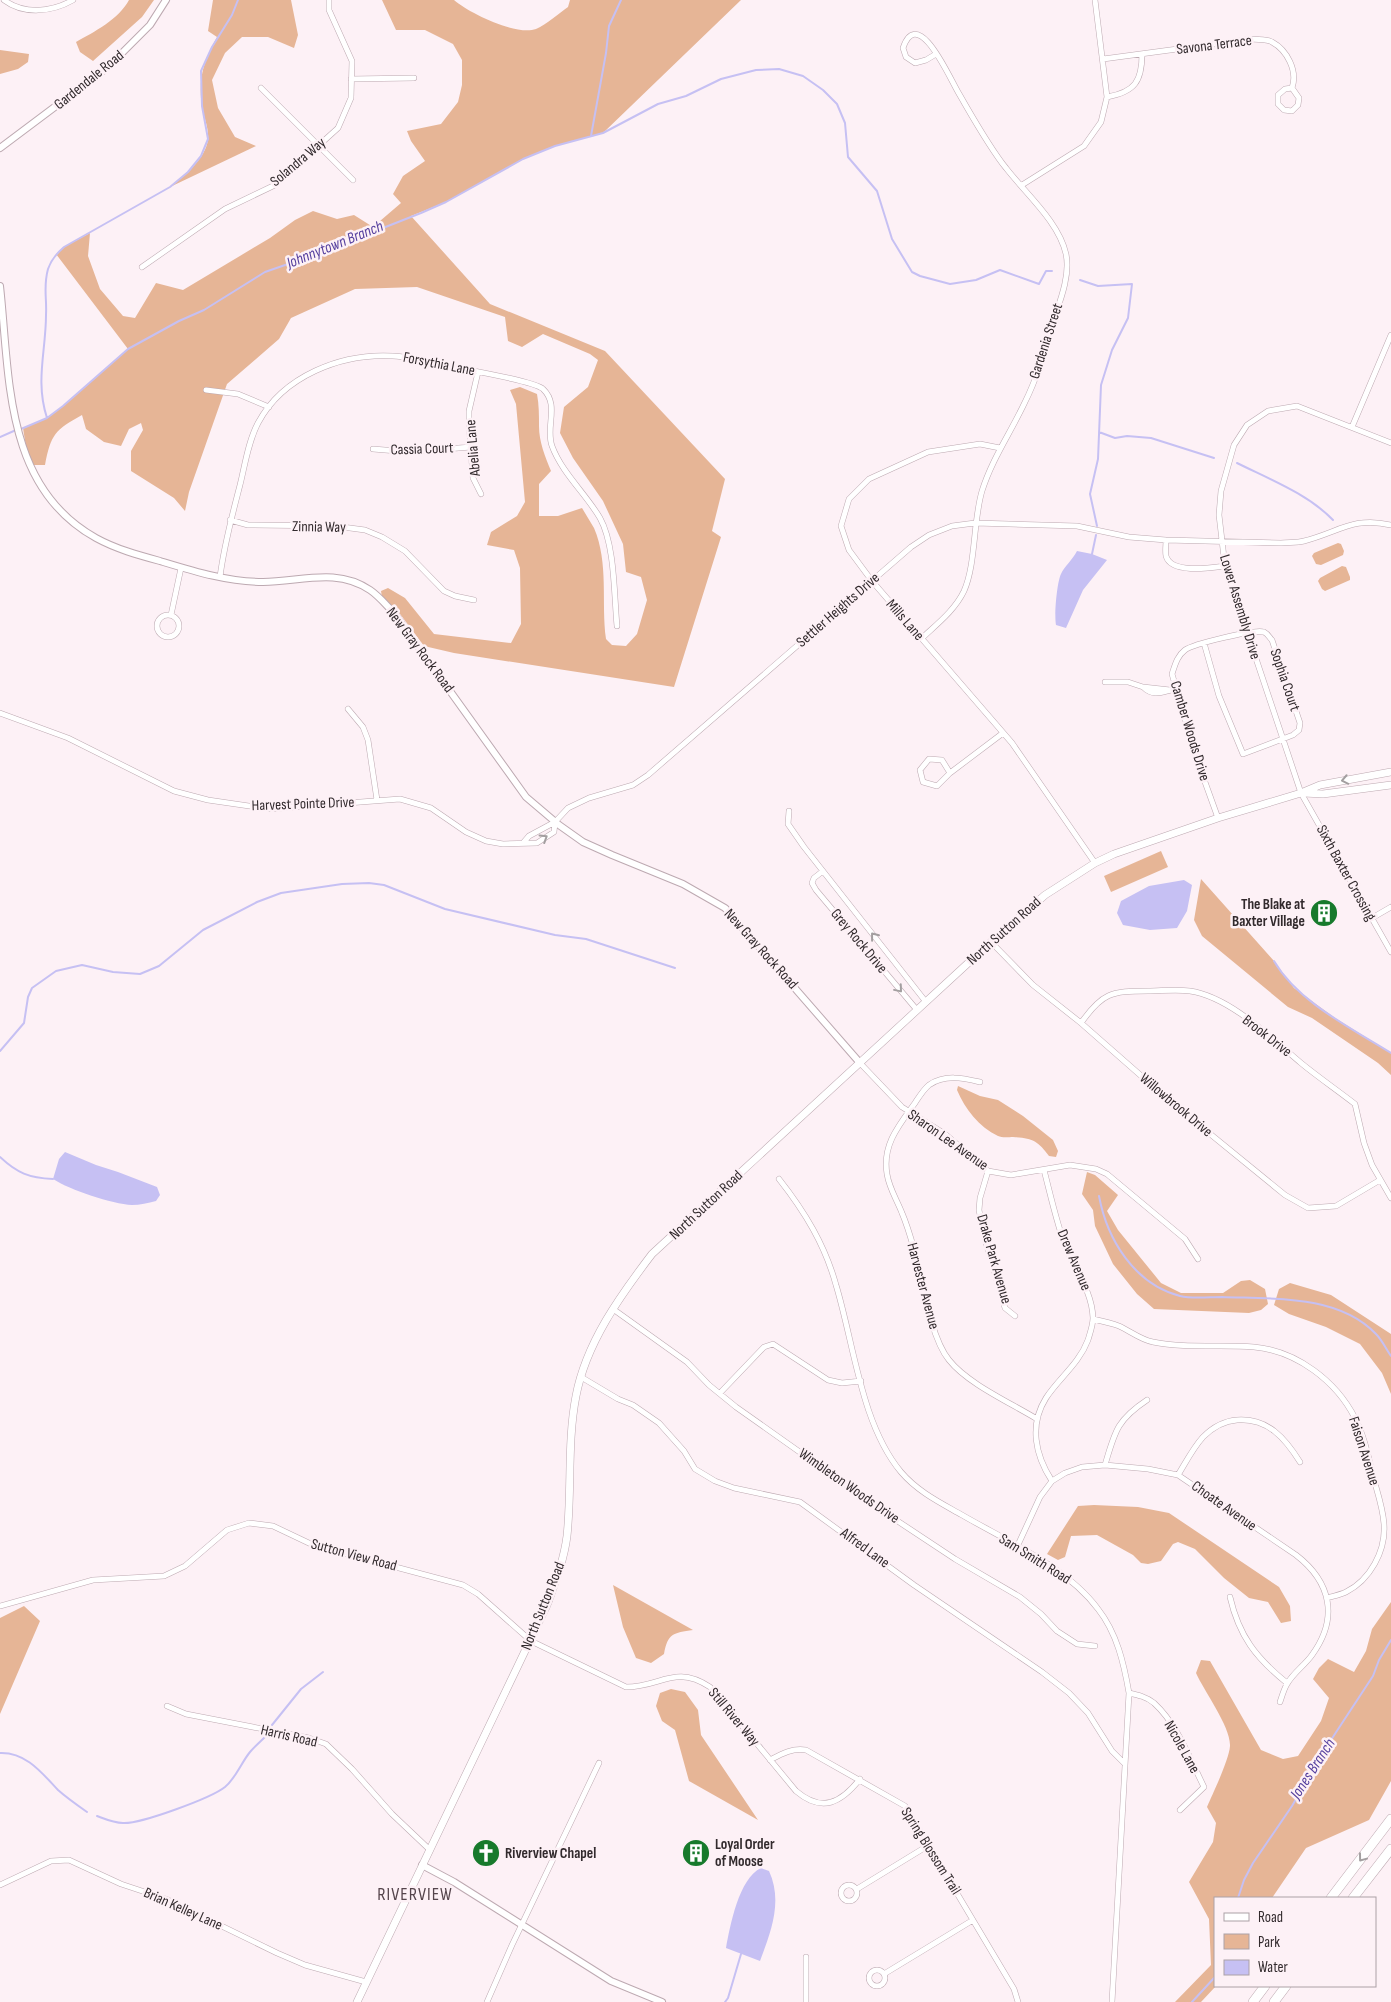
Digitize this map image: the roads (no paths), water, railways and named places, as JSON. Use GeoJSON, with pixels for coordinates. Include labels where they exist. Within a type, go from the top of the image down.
{"type":"FeatureCollection","features":[{"type":"Feature","properties":{"kind":"highway"},"geometry":{"type":"LineString","coordinates":[[1332,1897],[1391,1819]]}},
{"type":"Feature","properties":{"kind":"highway"},"geometry":{"type":"LineString","coordinates":[[1354,1897],[1391,1849]]}},
{"type":"Feature","properties":{"kind":"highway"},"geometry":{"type":"LineString","coordinates":[[1253,2002],[1264,1987]]}},
{"type":"Feature","properties":{"kind":"highway"},"geometry":{"type":"LineString","coordinates":[[1274,2002],[1285,1987]]}},
{"type":"Feature","properties":{"kind":"main road","name":"North Sutton Road"},"geometry":{"type":"LineString","coordinates":[[997,937],[1044,895],[1114,854],[1218,818],[1301,793],[1320,785],[1391,772]]}},
{"type":"Feature","properties":{"kind":"main road","name":"North Sutton Road"},"geometry":{"type":"LineString","coordinates":[[1301,793],[1323,794],[1391,785]]}},
{"type":"Feature","properties":{"kind":"main road","name":"North Sutton Road"},"geometry":{"type":"LineString","coordinates":[[357,2002],[547,1605],[561,1566],[567,1537],[571,1440],[576,1396],[581,1377],[596,1340],[613,1309],[652,1254],[991,942]]}},
{"type":"Feature","properties":{"kind":"street"},"geometry":{"type":"LineString","coordinates":[[4,0],[20,8],[35,10],[56,8],[72,0]]}},
{"type":"Feature","properties":{"kind":"street","name":"Gardendale Road"},"geometry":{"type":"LineString","coordinates":[[0,148],[108,68],[150,25],[166,0]]}},
{"type":"Feature","properties":{"kind":"street","name":"Solandra Way"},"geometry":{"type":"LineString","coordinates":[[142,267],[225,209],[275,185],[338,128],[351,98],[352,61],[329,10],[329,0]]}},
{"type":"Feature","properties":{"kind":"street"},"geometry":{"type":"LineString","coordinates":[[1022,186],[1084,146],[1101,122],[1107,97],[1095,0]]}},
{"type":"Feature","properties":{"kind":"street","name":"Gardenia Street"},"geometry":{"type":"LineString","coordinates":[[922,638],[951,611],[964,590],[971,560],[975,523],[982,490],[1000,448],[1026,402],[1058,307],[1067,269],[1062,239],[1054,226],[1006,168],[957,91],[930,42],[922,35],[914,34],[906,39],[903,48],[906,57],[915,63],[926,60],[936,54]]}},
{"type":"Feature","properties":{"kind":"street","name":"Savona Terrace"},"geometry":{"type":"LineString","coordinates":[[1103,59],[1252,39],[1270,41],[1284,51],[1291,64],[1294,83],[1292,88]]}},
{"type":"Feature","properties":{"kind":"street"},"geometry":{"type":"LineString","coordinates":[[1107,97],[1122,94],[1134,84],[1142,71],[1142,54]]}},
{"type":"Feature","properties":{"kind":"street"},"geometry":{"type":"LineString","coordinates":[[351,79],[414,78]]}},
{"type":"Feature","properties":{"kind":"street"},"geometry":{"type":"LineString","coordinates":[[261,88],[353,180]]}},
{"type":"Feature","properties":{"kind":"street","name":"Savona Terrace"},"geometry":{"type":"LineString","coordinates":[[1292,88],[1299,98],[1298,105],[1292,111],[1284,110],[1278,104],[1278,95],[1285,89],[1292,88]]}},
{"type":"Feature","properties":{"kind":"street","name":"New Gray Rock Road"},"geometry":{"type":"LineString","coordinates":[[0,286],[8,371],[23,452],[37,480],[62,512],[77,526],[120,550],[181,568],[238,581],[264,582],[331,576],[351,580],[370,590],[394,613],[526,797],[555,822],[583,842],[612,856],[683,884],[725,908],[860,1063]]}},
{"type":"Feature","properties":{"kind":"street"},"geometry":{"type":"LineString","coordinates":[[1352,427],[1388,347],[1391,335]]}},
{"type":"Feature","properties":{"kind":"street","name":"Forsythia Lane"},"geometry":{"type":"LineString","coordinates":[[220,577],[226,537],[252,439],[257,425],[269,407],[278,396],[309,373],[332,364],[353,359],[393,356],[531,383],[543,388],[552,404],[549,433],[552,445],[557,456],[600,518],[605,531],[609,547],[617,626]]}},
{"type":"Feature","properties":{"kind":"street"},"geometry":{"type":"LineString","coordinates":[[0,372],[8,371]]}},
{"type":"Feature","properties":{"kind":"street","name":"Abelia Lane"},"geometry":{"type":"LineString","coordinates":[[478,372],[470,411],[470,447],[473,478],[481,494]]}},
{"type":"Feature","properties":{"kind":"street"},"geometry":{"type":"LineString","coordinates":[[206,390],[229,391],[269,407]]}},
{"type":"Feature","properties":{"kind":"street","name":"Lower Assembly Drive"},"geometry":{"type":"LineString","coordinates":[[1301,793],[1225,566],[1221,540],[1221,491],[1234,445],[1247,425],[1268,411],[1297,406],[1391,443]]}},
{"type":"Feature","properties":{"kind":"street","name":"Mills Lane"},"geometry":{"type":"LineString","coordinates":[[1000,448],[980,444],[928,452],[869,479],[849,499],[841,526],[848,550],[872,581],[1003,733],[1096,863]]}},
{"type":"Feature","properties":{"kind":"street","name":"Cassia Court"},"geometry":{"type":"LineString","coordinates":[[373,449],[409,452],[470,447]]}},
{"type":"Feature","properties":{"kind":"street","name":"Zinnia Way"},"geometry":{"type":"LineString","coordinates":[[230,520],[248,525],[335,526],[365,530],[382,537],[404,551],[444,591],[455,596],[474,600]]}},
{"type":"Feature","properties":{"kind":"street"},"geometry":{"type":"LineString","coordinates":[[1221,540],[1304,541],[1357,523],[1372,521],[1391,525]]}},
{"type":"Feature","properties":{"kind":"street","name":"Settler Heights Drive"},"geometry":{"type":"LineString","coordinates":[[555,822],[568,808],[589,798],[634,786],[911,547],[929,535],[952,526],[975,523],[1076,526],[1129,537],[1166,540],[1221,540]]}},
{"type":"Feature","properties":{"kind":"street"},"geometry":{"type":"LineString","coordinates":[[1166,540],[1166,555],[1170,563],[1177,567],[1208,568],[1225,566]]}},
{"type":"Feature","properties":{"kind":"street"},"geometry":{"type":"LineString","coordinates":[[171,615],[181,568]]}},
{"type":"Feature","properties":{"kind":"street"},"geometry":{"type":"LineString","coordinates":[[171,615],[178,621],[179,628],[176,635],[165,637],[159,633],[158,622],[162,617],[171,615]]}},
{"type":"Feature","properties":{"kind":"street","name":"Sophia Court"},"geometry":{"type":"LineString","coordinates":[[1204,643],[1219,696],[1241,752],[1243,754],[1249,753],[1295,734],[1299,730],[1300,723],[1272,640],[1268,634],[1261,632],[1246,633]]}},
{"type":"Feature","properties":{"kind":"street","name":"Camber Woods Drive"},"geometry":{"type":"LineString","coordinates":[[1218,818],[1173,689],[1172,674],[1176,660],[1185,650],[1204,643],[1246,633]]}},
{"type":"Feature","properties":{"kind":"street"},"geometry":{"type":"LineString","coordinates":[[1104,682],[1128,682],[1155,691],[1173,689]]}},
{"type":"Feature","properties":{"kind":"street"},"geometry":{"type":"LineString","coordinates":[[348,709],[368,740],[377,800]]}},
{"type":"Feature","properties":{"kind":"street","name":"Harvest Pointe Drive"},"geometry":{"type":"LineString","coordinates":[[0,713],[68,738],[174,791],[208,800],[269,809],[400,799],[432,808],[466,832],[486,841],[503,844],[537,843],[554,832],[555,822]]}},
{"type":"Feature","properties":{"kind":"street"},"geometry":{"type":"LineString","coordinates":[[950,773],[942,760],[929,759],[920,770],[923,782],[937,786],[950,773],[1003,733]]}},
{"type":"Feature","properties":{"kind":"street","name":"Sixth Baxter Crossing"},"geometry":{"type":"LineString","coordinates":[[1301,793],[1389,945],[1391,952]]}},
{"type":"Feature","properties":{"kind":"street","name":"Grey Rock Drive"},"geometry":{"type":"LineString","coordinates":[[789,811],[788,824],[926,1002]]}},
{"type":"Feature","properties":{"kind":"street"},"geometry":{"type":"LineString","coordinates":[[523,843],[529,836],[555,822]]}},
{"type":"Feature","properties":{"kind":"street","name":"Grey Rock Drive"},"geometry":{"type":"LineString","coordinates":[[823,871],[814,878],[812,883],[816,890],[917,1010]]}},
{"type":"Feature","properties":{"kind":"street"},"geometry":{"type":"LineString","coordinates":[[1372,918],[1391,907]]}},
{"type":"Feature","properties":{"kind":"street","name":"North Sutton Road"},"geometry":{"type":"LineString","coordinates":[[991,942],[997,937]]}},
{"type":"Feature","properties":{"kind":"street","name":"Willowbrook Drive"},"geometry":{"type":"LineString","coordinates":[[991,942],[1033,985],[1081,1023],[1171,1102],[1285,1195],[1308,1208],[1336,1206],[1380,1180]]}},
{"type":"Feature","properties":{"kind":"street","name":"Brook Drive"},"geometry":{"type":"LineString","coordinates":[[1081,1023],[1093,1006],[1106,995],[1126,991],[1190,991],[1220,1001],[1250,1021],[1319,1077],[1356,1104],[1364,1143],[1372,1165],[1391,1198]]}},
{"type":"Feature","properties":{"kind":"street","name":"Sharon Lee Avenue"},"geometry":{"type":"LineString","coordinates":[[860,1063],[908,1112],[945,1134],[988,1170],[1011,1175],[1070,1165],[1096,1168],[1107,1174],[1185,1239],[1198,1260]]}},
{"type":"Feature","properties":{"kind":"street","name":"Harvester Avenue"},"geometry":{"type":"LineString","coordinates":[[980,1082],[958,1077],[930,1084],[896,1128],[886,1158],[887,1175],[912,1240],[934,1329],[942,1349],[953,1365],[970,1379],[1037,1419]]}},
{"type":"Feature","properties":{"kind":"street","name":"Drake Park Avenue"},"geometry":{"type":"LineString","coordinates":[[988,1170],[980,1198],[979,1210],[984,1236],[1005,1308],[1015,1316]]}},
{"type":"Feature","properties":{"kind":"street","name":"Drew Avenue"},"geometry":{"type":"LineString","coordinates":[[1044,1170],[1067,1251],[1086,1286],[1093,1319],[1085,1348],[1077,1361],[1046,1398],[1037,1419],[1034,1436],[1037,1450],[1052,1480]]}},
{"type":"Feature","properties":{"kind":"street","name":"Sam Smith Road"},"geometry":{"type":"LineString","coordinates":[[779,1180],[810,1221],[822,1245],[836,1284],[861,1381],[876,1430],[890,1457],[902,1473],[933,1499],[1053,1568],[1076,1585],[1099,1610],[1115,1639],[1124,1666],[1129,1693],[1112,2002]]}},
{"type":"Feature","properties":{"kind":"street","name":"Wimbleton Woods Drive"},"geometry":{"type":"LineString","coordinates":[[613,1309],[687,1362],[736,1407],[954,1560],[1020,1597],[1041,1614],[1056,1631],[1077,1644],[1095,1646]]}},
{"type":"Feature","properties":{"kind":"street","name":"Faison Avenue"},"geometry":{"type":"LineString","coordinates":[[1093,1319],[1117,1326],[1150,1342],[1180,1347],[1254,1347],[1277,1352],[1300,1362],[1322,1377],[1340,1396],[1356,1419],[1368,1456],[1384,1519],[1385,1533],[1381,1550],[1374,1566],[1361,1581],[1345,1593],[1327,1598]]}},
{"type":"Feature","properties":{"kind":"street"},"geometry":{"type":"LineString","coordinates":[[720,1393],[764,1347],[773,1344],[828,1380],[842,1383],[861,1381]]}},
{"type":"Feature","properties":{"kind":"street","name":"Alfred Lane"},"geometry":{"type":"LineString","coordinates":[[581,1377],[618,1399],[633,1405],[659,1423],[695,1468],[715,1482],[800,1502],[914,1585],[1042,1672],[1069,1693],[1088,1713],[1112,1751],[1124,1762]]}},
{"type":"Feature","properties":{"kind":"street"},"geometry":{"type":"LineString","coordinates":[[1105,1465],[1115,1433],[1122,1421],[1129,1412],[1147,1400]]}},
{"type":"Feature","properties":{"kind":"street"},"geometry":{"type":"LineString","coordinates":[[1178,1475],[1192,1451],[1204,1436],[1214,1427],[1227,1421],[1253,1420],[1267,1425],[1281,1436],[1300,1462]]}},
{"type":"Feature","properties":{"kind":"street","name":"Choate Avenue"},"geometry":{"type":"LineString","coordinates":[[1052,1480],[1082,1467],[1105,1465],[1148,1469],[1178,1475],[1309,1565],[1318,1576],[1327,1598],[1328,1618],[1325,1633],[1312,1655],[1287,1684],[1280,1702]]}},
{"type":"Feature","properties":{"kind":"street"},"geometry":{"type":"LineString","coordinates":[[1017,1547],[1040,1497],[1052,1480]]}},
{"type":"Feature","properties":{"kind":"street","name":"Sutton View Road"},"geometry":{"type":"LineString","coordinates":[[0,1606],[93,1580],[164,1576],[180,1570],[227,1530],[240,1525],[257,1523],[272,1526],[324,1549],[463,1585],[478,1594],[531,1641]]}},
{"type":"Feature","properties":{"kind":"street"},"geometry":{"type":"LineString","coordinates":[[1230,1597],[1234,1614],[1247,1642],[1267,1667],[1287,1684]]}},
{"type":"Feature","properties":{"kind":"street","name":"Still River Way"},"geometry":{"type":"LineString","coordinates":[[531,1641],[626,1687],[640,1687],[673,1676],[687,1676],[698,1679],[710,1687],[796,1791],[804,1798],[816,1803],[827,1803],[840,1799],[848,1794],[860,1780]]}},
{"type":"Feature","properties":{"kind":"street","name":"Nicole Lane"},"geometry":{"type":"LineString","coordinates":[[1129,1693],[1153,1702],[1171,1723],[1204,1787],[1180,1810]]}},
{"type":"Feature","properties":{"kind":"street","name":"Harris Road"},"geometry":{"type":"LineString","coordinates":[[167,1706],[186,1714],[309,1738],[326,1744],[352,1769],[392,1814],[430,1850]]}},
{"type":"Feature","properties":{"kind":"street","name":"Spring Blossom Trail"},"geometry":{"type":"LineString","coordinates":[[770,1760],[784,1752],[796,1749],[806,1750],[905,1806],[1014,1988],[1018,2002]]}},
{"type":"Feature","properties":{"kind":"street"},"geometry":{"type":"LineString","coordinates":[[487,2002],[599,1763]]}},
{"type":"Feature","properties":{"kind":"street"},"geometry":{"type":"LineString","coordinates":[[857,1889],[929,1845]]}},
{"type":"Feature","properties":{"kind":"street","name":"Brian Kelley Lane"},"geometry":{"type":"LineString","coordinates":[[0,1885],[51,1860],[69,1860],[121,1884],[166,1899],[305,1965],[366,1982]]}},
{"type":"Feature","properties":{"kind":"street"},"geometry":{"type":"LineString","coordinates":[[422,1865],[454,1882],[611,1981],[662,2002]]}},
{"type":"Feature","properties":{"kind":"street"},"geometry":{"type":"LineString","coordinates":[[884,1974],[973,1920]]}},
{"type":"Feature","properties":{"kind":"street"},"geometry":{"type":"LineString","coordinates":[[806,1957],[806,2002]]}},
{"type":"Feature","properties":{"kind":"water"},"geometry":{"type":"Polygon","coordinates":[[[1077,551],[1107,560],[1083,590],[1066,628],[1056,625],[1057,591],[1061,574],[1077,551]]]}},
{"type":"Feature","properties":{"kind":"water"},"geometry":{"type":"Polygon","coordinates":[[[1184,880],[1192,885],[1187,911],[1177,928],[1150,930],[1123,925],[1117,913],[1121,901],[1149,886],[1184,880]]]}},
{"type":"Feature","properties":{"kind":"water"},"geometry":{"type":"Polygon","coordinates":[[[65,1152],[157,1187],[160,1195],[156,1201],[132,1205],[103,1199],[70,1188],[53,1179],[59,1159],[65,1152]]]}},
{"type":"Feature","properties":{"kind":"water"},"geometry":{"type":"Polygon","coordinates":[[[761,1868],[769,1871],[773,1882],[775,1905],[771,1928],[760,1961],[726,1948],[733,1916],[741,1892],[753,1873],[761,1868]]]}},
{"type":"Feature","properties":{"kind":"waterway"},"geometry":{"type":"LineString","coordinates":[[47,418],[41,379],[46,328],[46,281],[49,266],[54,257],[64,247],[170,187],[188,172],[201,156],[208,139],[202,106],[201,71],[212,47],[232,15],[238,0]]}},
{"type":"Feature","properties":{"kind":"waterway","name":"Johnnytown Branch"},"geometry":{"type":"LineString","coordinates":[[591,136],[609,26],[621,0]]}},
{"type":"Feature","properties":{"kind":"waterway","name":"Johnnytown Branch"},"geometry":{"type":"LineString","coordinates":[[21,429],[47,418],[128,349],[179,321],[204,310],[265,272],[311,256],[348,237],[383,228],[421,213],[446,202],[523,159],[555,146],[603,133],[658,104],[686,96],[721,79],[756,70],[779,69],[803,76],[823,90],[837,104],[845,123],[848,157],[877,191],[892,239],[912,272],[950,284],[976,280],[1000,270],[1039,284],[1046,271],[1052,271]]}},
{"type":"Feature","properties":{"kind":"waterway"},"geometry":{"type":"LineString","coordinates":[[1080,280],[1098,286],[1132,284],[1128,318],[1112,350],[1101,385],[1098,459],[1090,494],[1097,526]]}},
{"type":"Feature","properties":{"kind":"waterway","name":"Johnnytown Branch"},"geometry":{"type":"LineString","coordinates":[[0,437],[16,430]]}},
{"type":"Feature","properties":{"kind":"waterway"},"geometry":{"type":"LineString","coordinates":[[1099,432],[1115,438],[1127,436],[1151,438],[1214,458]]}},
{"type":"Feature","properties":{"kind":"waterway"},"geometry":{"type":"LineString","coordinates":[[1237,463],[1275,481],[1312,502],[1333,520]]}},
{"type":"Feature","properties":{"kind":"waterway"},"geometry":{"type":"LineString","coordinates":[[1092,554],[1096,535]]}},
{"type":"Feature","properties":{"kind":"waterway"},"geometry":{"type":"LineString","coordinates":[[0,1051],[24,1023],[28,997],[32,988],[56,971],[82,965],[113,972],[140,974],[159,966],[203,930],[257,902],[281,893],[342,884],[369,883],[384,885],[445,909],[555,935],[586,939],[675,968]]}},
{"type":"Feature","properties":{"kind":"waterway"},"geometry":{"type":"LineString","coordinates":[[1274,961],[1284,976],[1311,1002],[1391,1053]]}},
{"type":"Feature","properties":{"kind":"waterway"},"geometry":{"type":"LineString","coordinates":[[0,1157],[24,1174],[53,1179]]}},
{"type":"Feature","properties":{"kind":"waterway"},"geometry":{"type":"LineString","coordinates":[[1099,1196],[1109,1228],[1125,1258],[1149,1281],[1164,1290],[1180,1296],[1190,1297],[1283,1299],[1324,1305],[1361,1321],[1378,1336],[1391,1356]]}},
{"type":"Feature","properties":{"kind":"waterway","name":"Jones Branch"},"geometry":{"type":"LineString","coordinates":[[1238,1897],[1244,1880],[1253,1863],[1292,1806],[1327,1746],[1373,1676],[1379,1660],[1391,1640]]}},
{"type":"Feature","properties":{"kind":"waterway"},"geometry":{"type":"LineString","coordinates":[[272,1725],[301,1689],[323,1672]]}},
{"type":"Feature","properties":{"kind":"waterway"},"geometry":{"type":"LineString","coordinates":[[97,1816],[110,1821],[132,1822],[176,1810],[217,1792],[229,1783],[250,1752],[266,1736]]}},
{"type":"Feature","properties":{"kind":"waterway"},"geometry":{"type":"LineString","coordinates":[[0,1753],[18,1756],[26,1760],[61,1793],[87,1812]]}},
{"type":"Feature","properties":{"kind":"waterway"},"geometry":{"type":"LineString","coordinates":[[725,2002],[728,1998],[741,1954]]}},
{"type":"Feature","properties":{"kind":"waterway","name":"Jones Branch"},"geometry":{"type":"LineString","coordinates":[[1192,2002],[1214,1978]]}},
{"type":"Feature","properties":{"kind":"place","name":"The Blake at Baxter Village"},"geometry":{"type":"Point","coordinates":[1324,913]}},
{"type":"Feature","properties":{"kind":"place","name":"Riverview Chapel"},"geometry":{"type":"Point","coordinates":[486,1853]}},
{"type":"Feature","properties":{"kind":"place","name":"Loyal Order of Moose"},"geometry":{"type":"Point","coordinates":[696,1853]}},
{"type":"Feature","properties":{"kind":"district","name":"RIVERVIEW"},"geometry":{"type":"Point","coordinates":[415,1894]}}]}
